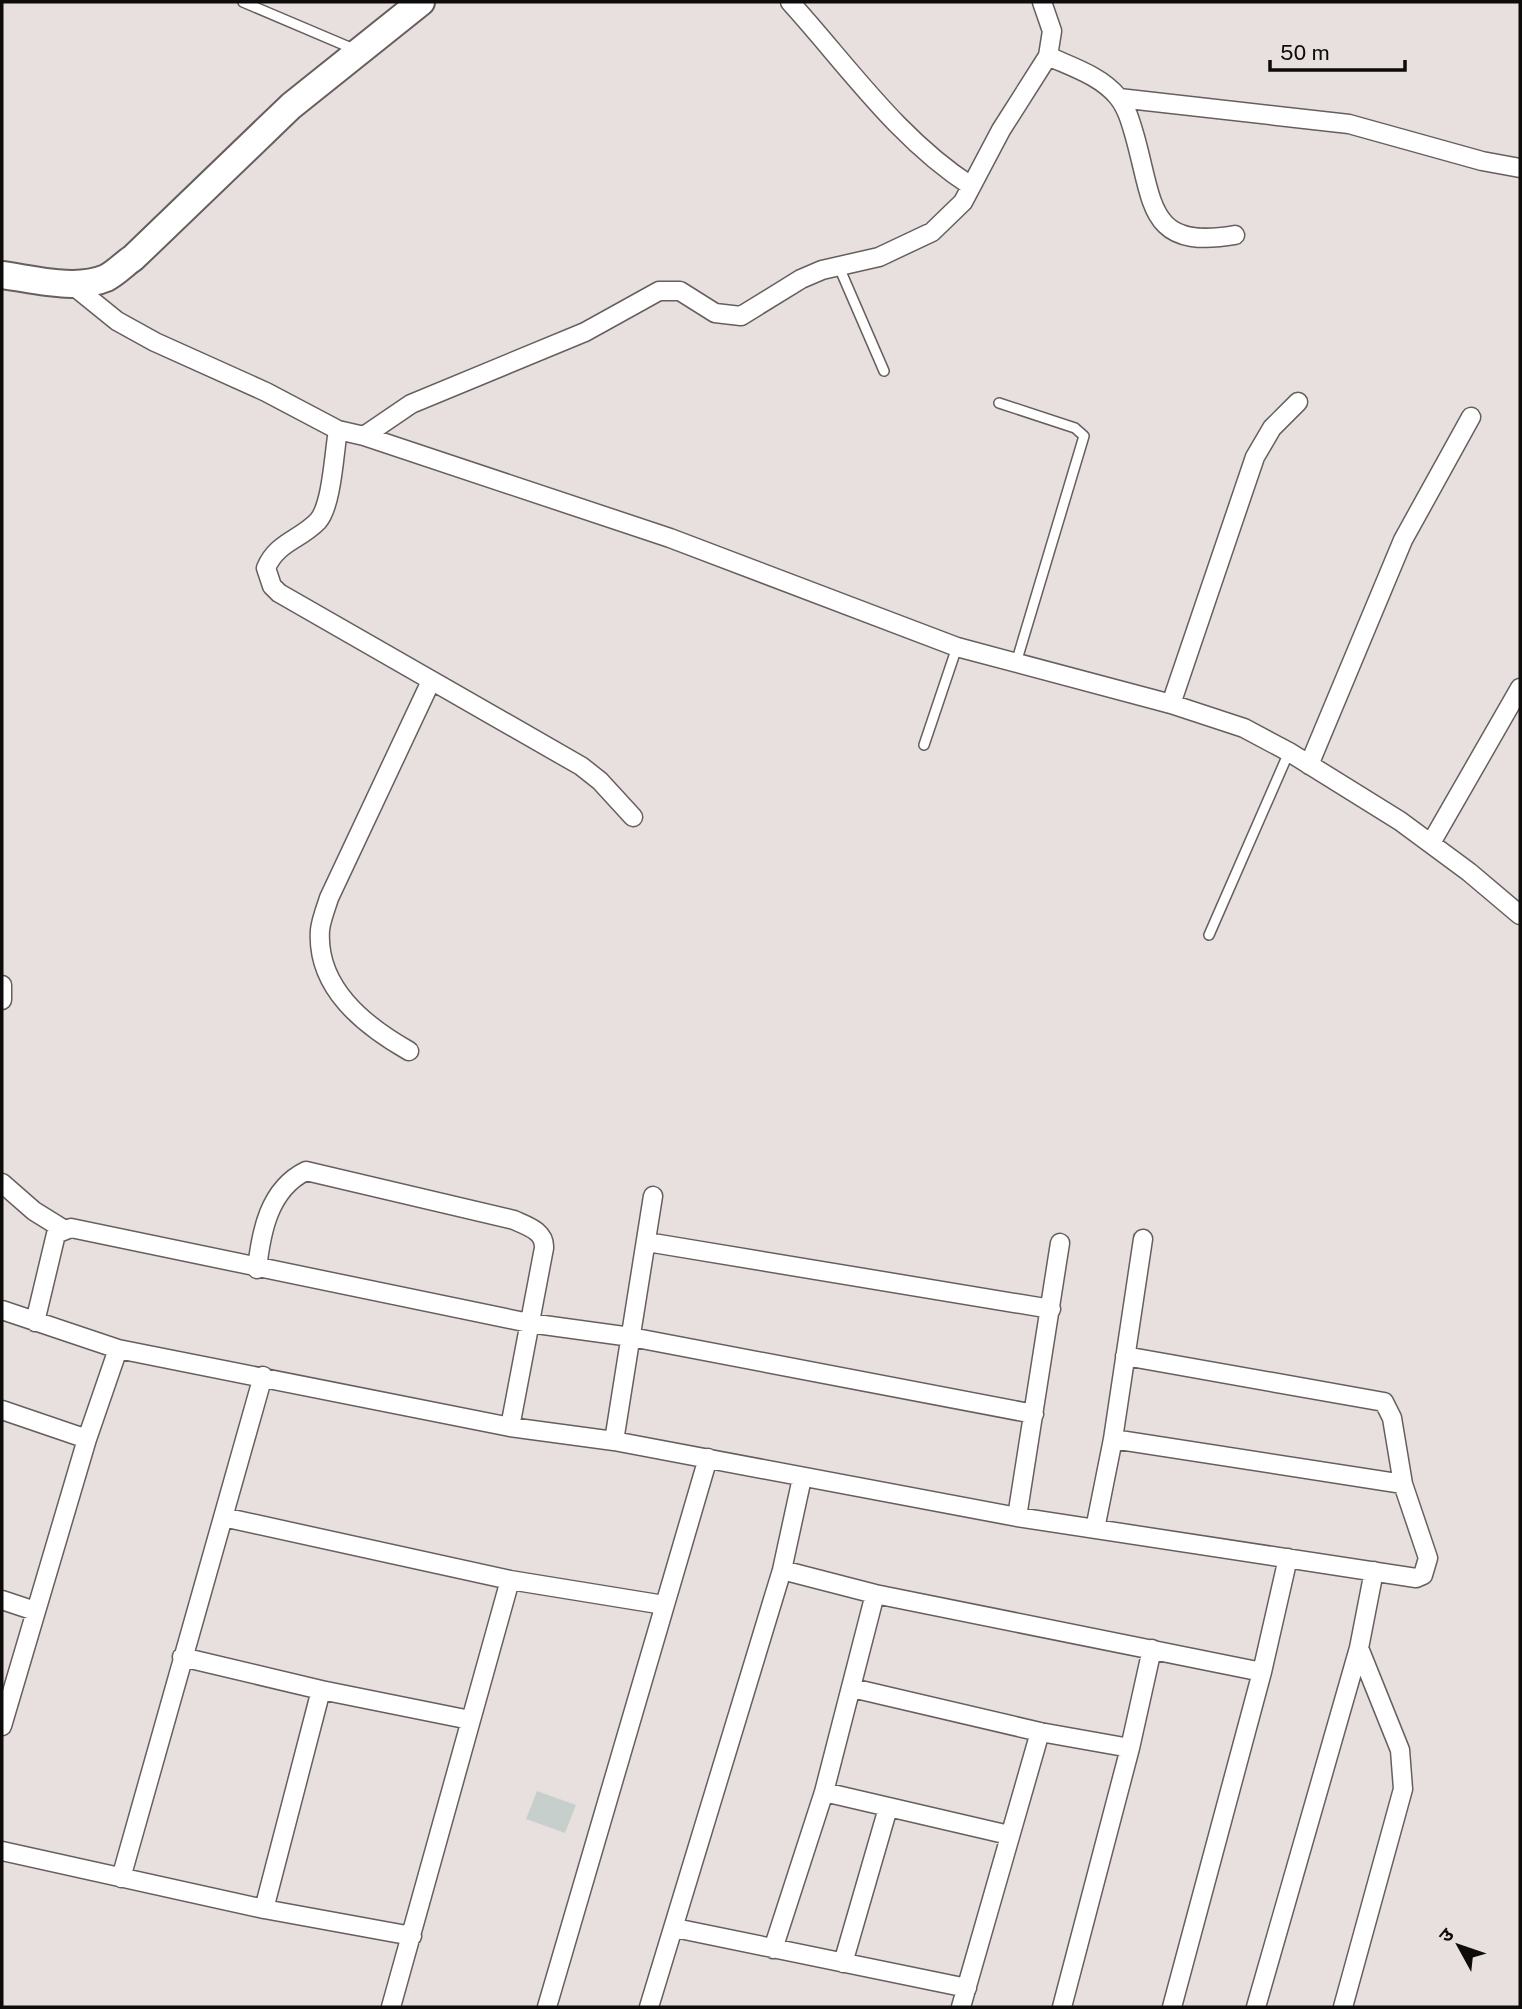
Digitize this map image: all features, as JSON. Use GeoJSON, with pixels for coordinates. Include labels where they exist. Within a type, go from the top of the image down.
{"type":"FeatureCollection","features":[{"type":"Feature","properties":{"kind":"main road"},"geometry":{"type":"LineString","coordinates":[[2,275],[70,283],[92,283],[108,277],[133,258],[291,106],[421,2]]}},
{"type":"Feature","properties":{"kind":"street"},"geometry":{"type":"LineString","coordinates":[[790,2],[913,141],[936,162],[971,186]]}},
{"type":"Feature","properties":{"kind":"street"},"geometry":{"type":"LineString","coordinates":[[364,436],[411,404],[574,337],[659,291],[680,291],[715,313],[741,316],[801,279],[880,257],[932,232],[963,202],[1001,130],[1048,56],[1052,31],[1042,2]]}},
{"type":"Feature","properties":{"kind":"street"},"geometry":{"type":"LineString","coordinates":[[1048,56],[1094,78],[1119,98],[1132,125],[1152,200],[1161,220],[1170,231],[1199,240],[1235,236]]}},
{"type":"Feature","properties":{"kind":"street"},"geometry":{"type":"LineString","coordinates":[[1119,98],[1349,124],[1472,159],[1520,169]]}},
{"type":"Feature","properties":{"kind":"street"},"geometry":{"type":"LineString","coordinates":[[70,283],[117,321],[155,342],[266,392],[338,430],[364,436],[670,538],[957,648],[1171,704],[1244,728],[1289,752],[1431,843],[1520,915]]}},
{"type":"Feature","properties":{"kind":"street"},"geometry":{"type":"LineString","coordinates":[[1171,704],[1255,457],[1272,428],[1298,402]]}},
{"type":"Feature","properties":{"kind":"street"},"geometry":{"type":"LineString","coordinates":[[1309,765],[1403,540],[1471,417]]}},
{"type":"Feature","properties":{"kind":"street"},"geometry":{"type":"LineString","coordinates":[[338,430],[326,509],[313,526],[278,547],[266,568],[268,579],[279,593],[591,773],[633,817]]}},
{"type":"Feature","properties":{"kind":"street"},"geometry":{"type":"LineString","coordinates":[[409,1051],[374,1031],[345,1003],[322,955],[320,929],[329,898],[431,681]]}},
{"type":"Feature","properties":{"kind":"street"},"geometry":{"type":"LineString","coordinates":[[1431,843],[1520,688]]}},
{"type":"Feature","properties":{"kind":"street"},"geometry":{"type":"LineString","coordinates":[[2,985],[2,1000]]}},
{"type":"Feature","properties":{"kind":"street"},"geometry":{"type":"LineString","coordinates":[[257,1269],[260,1236],[269,1210],[299,1175],[316,1171],[514,1220],[536,1231],[544,1242],[510,1427]]}},
{"type":"Feature","properties":{"kind":"street"},"geometry":{"type":"LineString","coordinates":[[2,1183],[34,1211],[62,1229]]}},
{"type":"Feature","properties":{"kind":"street"},"geometry":{"type":"LineString","coordinates":[[614,1441],[653,1196]]}},
{"type":"Feature","properties":{"kind":"street"},"geometry":{"type":"LineString","coordinates":[[35,1322],[57,1234],[62,1229],[71,1228],[257,1269],[529,1323],[631,1337],[1034,1414]]}},
{"type":"Feature","properties":{"kind":"street"},"geometry":{"type":"LineString","coordinates":[[1095,1528],[1113,1439],[1143,1239]]}},
{"type":"Feature","properties":{"kind":"street"},"geometry":{"type":"LineString","coordinates":[[647,1242],[1051,1308]]}},
{"type":"Feature","properties":{"kind":"street"},"geometry":{"type":"LineString","coordinates":[[1017,1517],[1060,1243]]}},
{"type":"Feature","properties":{"kind":"street"},"geometry":{"type":"LineString","coordinates":[[2,1310],[118,1349],[510,1427],[614,1441],[1017,1517],[1416,1578],[1423,1575],[1428,1558],[1403,1484],[1392,1418],[1384,1402],[1125,1356]]}},
{"type":"Feature","properties":{"kind":"street"},"geometry":{"type":"LineString","coordinates":[[2,1726],[87,1439],[118,1349]]}},
{"type":"Feature","properties":{"kind":"street"},"geometry":{"type":"LineString","coordinates":[[121,1878],[263,1376]]}},
{"type":"Feature","properties":{"kind":"street"},"geometry":{"type":"LineString","coordinates":[[2,1410],[87,1439]]}},
{"type":"Feature","properties":{"kind":"street"},"geometry":{"type":"LineString","coordinates":[[1113,1439],[1403,1484]]}},
{"type":"Feature","properties":{"kind":"street"},"geometry":{"type":"LineString","coordinates":[[552,2006],[708,1458]]}},
{"type":"Feature","properties":{"kind":"street"},"geometry":{"type":"LineString","coordinates":[[649,2007],[782,1570],[802,1478]]}},
{"type":"Feature","properties":{"kind":"street"},"geometry":{"type":"LineString","coordinates":[[223,1517],[510,1580],[664,1605]]}},
{"type":"Feature","properties":{"kind":"street"},"geometry":{"type":"LineString","coordinates":[[1172,2007],[1262,1672],[1288,1558]]}},
{"type":"Feature","properties":{"kind":"street"},"geometry":{"type":"LineString","coordinates":[[782,1570],[875,1594],[1262,1672]]}},
{"type":"Feature","properties":{"kind":"street"},"geometry":{"type":"LineString","coordinates":[[1256,2007],[1359,1648],[1374,1571]]}},
{"type":"Feature","properties":{"kind":"street"},"geometry":{"type":"LineString","coordinates":[[391,2007],[510,1580]]}},
{"type":"Feature","properties":{"kind":"street"},"geometry":{"type":"LineString","coordinates":[[773,1949],[824,1793],[875,1594]]}},
{"type":"Feature","properties":{"kind":"street"},"geometry":{"type":"LineString","coordinates":[[2,1600],[35,1611]]}},
{"type":"Feature","properties":{"kind":"street"},"geometry":{"type":"LineString","coordinates":[[1343,2007],[1404,1789],[1400,1750],[1359,1648]]}},
{"type":"Feature","properties":{"kind":"street"},"geometry":{"type":"LineString","coordinates":[[1062,2007],[1130,1748],[1152,1649]]}},
{"type":"Feature","properties":{"kind":"street"},"geometry":{"type":"LineString","coordinates":[[182,1657],[321,1690],[470,1720]]}},
{"type":"Feature","properties":{"kind":"street"},"geometry":{"type":"LineString","coordinates":[[852,1688],[1040,1732],[1130,1748]]}},
{"type":"Feature","properties":{"kind":"street"},"geometry":{"type":"LineString","coordinates":[[264,1909],[321,1690]]}},
{"type":"Feature","properties":{"kind":"street"},"geometry":{"type":"LineString","coordinates":[[961,2007],[1040,1732]]}},
{"type":"Feature","properties":{"kind":"street"},"geometry":{"type":"LineString","coordinates":[[824,1793],[1009,1835]]}},
{"type":"Feature","properties":{"kind":"street"},"geometry":{"type":"LineString","coordinates":[[843,1963],[888,1808]]}},
{"type":"Feature","properties":{"kind":"street"},"geometry":{"type":"LineString","coordinates":[[2,1851],[264,1909],[412,1936]]}},
{"type":"Feature","properties":{"kind":"street"},"geometry":{"type":"LineString","coordinates":[[675,1928],[967,1988]]}},
{"type":"Feature","properties":{"kind":"lane"},"geometry":{"type":"LineString","coordinates":[[243,2],[358,51]]}},
{"type":"Feature","properties":{"kind":"lane"},"geometry":{"type":"LineString","coordinates":[[839,267],[884,371]]}},
{"type":"Feature","properties":{"kind":"lane"},"geometry":{"type":"LineString","coordinates":[[999,402],[1075,428],[1084,436],[1016,663]]}},
{"type":"Feature","properties":{"kind":"lane"},"geometry":{"type":"LineString","coordinates":[[924,745],[957,648]]}},
{"type":"Feature","properties":{"kind":"lane"},"geometry":{"type":"LineString","coordinates":[[1209,935],[1289,752]]}},
{"type":"Feature","properties":{"kind":"building"},"geometry":{"type":"Polygon","coordinates":[[[537,1791],[576,1805],[565,1833],[526,1819],[537,1791]]]}}]}
